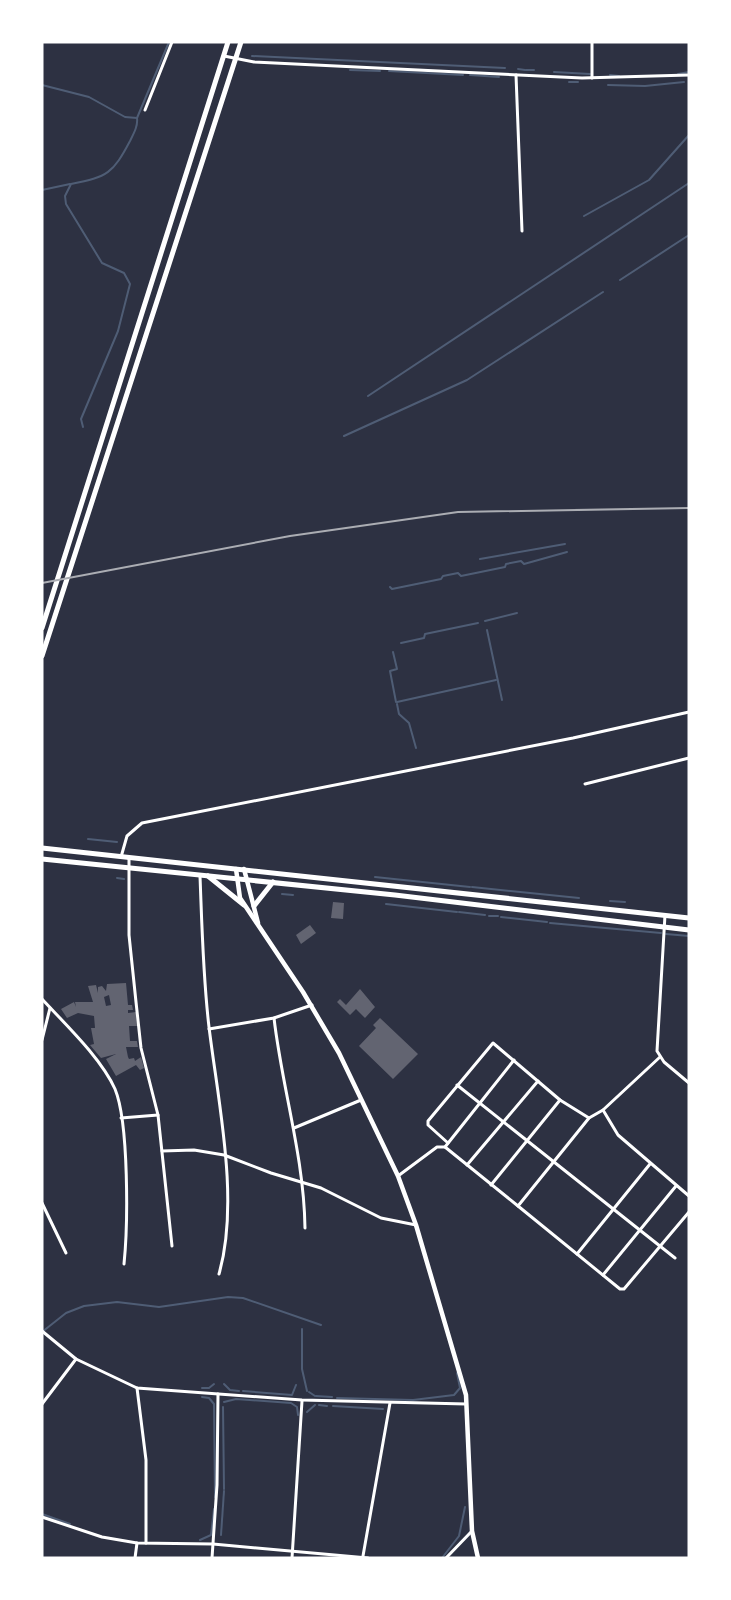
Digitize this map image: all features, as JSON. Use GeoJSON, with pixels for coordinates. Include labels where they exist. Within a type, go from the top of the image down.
{"type":"FeatureCollection","features":[{"type":"Feature","properties":{"kind":"main road"},"geometry":{"type":"LineString","coordinates":[[42,628],[228,42]]}},
{"type":"Feature","properties":{"kind":"main road"},"geometry":{"type":"LineString","coordinates":[[42,656],[241,42]]}},
{"type":"Feature","properties":{"kind":"main road"},"geometry":{"type":"LineString","coordinates":[[42,848],[689,918]]}},
{"type":"Feature","properties":{"kind":"main road"},"geometry":{"type":"LineString","coordinates":[[42,859],[128,866],[689,930]]}},
{"type":"Feature","properties":{"kind":"main road"},"geometry":{"type":"LineString","coordinates":[[236,869],[237,892],[244,905],[312,1005],[363,1099],[398,1176],[416,1225],[464,1384],[472,1531],[477,1558]]}},
{"type":"Feature","properties":{"kind":"main road"},"geometry":{"type":"LineString","coordinates":[[244,869],[244,879],[255,906],[258,925]]}},
{"type":"Feature","properties":{"kind":"main road"},"geometry":{"type":"LineString","coordinates":[[207,875],[244,905]]}},
{"type":"Feature","properties":{"kind":"main road"},"geometry":{"type":"LineString","coordinates":[[255,906],[273,882]]}},
{"type":"Feature","properties":{"kind":"street"},"geometry":{"type":"LineString","coordinates":[[145,110],[172,42]]}},
{"type":"Feature","properties":{"kind":"street"},"geometry":{"type":"LineString","coordinates":[[592,42],[592,78]]}},
{"type":"Feature","properties":{"kind":"street"},"geometry":{"type":"LineString","coordinates":[[224,56],[236,59],[516,75],[592,78],[689,75]]}},
{"type":"Feature","properties":{"kind":"street"},"geometry":{"type":"LineString","coordinates":[[516,75],[522,231]]}},
{"type":"Feature","properties":{"kind":"street"},"geometry":{"type":"LineString","coordinates":[[121,857],[127,836],[142,823],[573,738],[689,712]]}},
{"type":"Feature","properties":{"kind":"street"},"geometry":{"type":"LineString","coordinates":[[585,784],[689,759]]}},
{"type":"Feature","properties":{"kind":"street"},"geometry":{"type":"LineString","coordinates":[[129,858],[129,934],[138,1025],[141,1048],[158,1115],[172,1246]]}},
{"type":"Feature","properties":{"kind":"street"},"geometry":{"type":"LineString","coordinates":[[200,874],[202,956],[224,1155],[227,1227],[219,1274]]}},
{"type":"Feature","properties":{"kind":"street"},"geometry":{"type":"LineString","coordinates":[[665,915],[657,1038],[660,1057],[689,1083]]}},
{"type":"Feature","properties":{"kind":"street"},"geometry":{"type":"LineString","coordinates":[[42,999],[110,1082],[119,1101],[126,1227],[124,1264]]}},
{"type":"Feature","properties":{"kind":"street"},"geometry":{"type":"LineString","coordinates":[[209,1029],[274,1018],[312,1005]]}},
{"type":"Feature","properties":{"kind":"street"},"geometry":{"type":"LineString","coordinates":[[42,1040],[50,1008]]}},
{"type":"Feature","properties":{"kind":"street"},"geometry":{"type":"LineString","coordinates":[[274,1018],[286,1099],[304,1183],[305,1228]]}},
{"type":"Feature","properties":{"kind":"street"},"geometry":{"type":"LineString","coordinates":[[448,1143],[427,1123],[492,1043],[560,1100],[589,1118]]}},
{"type":"Feature","properties":{"kind":"street"},"geometry":{"type":"LineString","coordinates":[[518,1206],[589,1118],[603,1110],[660,1057]]}},
{"type":"Feature","properties":{"kind":"street"},"geometry":{"type":"LineString","coordinates":[[445,1147],[514,1060]]}},
{"type":"Feature","properties":{"kind":"street"},"geometry":{"type":"LineString","coordinates":[[468,1165],[538,1081]]}},
{"type":"Feature","properties":{"kind":"street"},"geometry":{"type":"LineString","coordinates":[[457,1085],[675,1258]]}},
{"type":"Feature","properties":{"kind":"street"},"geometry":{"type":"LineString","coordinates":[[294,1128],[363,1099]]}},
{"type":"Feature","properties":{"kind":"street"},"geometry":{"type":"LineString","coordinates":[[491,1185],[560,1100]]}},
{"type":"Feature","properties":{"kind":"street"},"geometry":{"type":"LineString","coordinates":[[603,1110],[618,1135],[689,1196]]}},
{"type":"Feature","properties":{"kind":"street"},"geometry":{"type":"LineString","coordinates":[[121,1118],[158,1115]]}},
{"type":"Feature","properties":{"kind":"street"},"geometry":{"type":"LineString","coordinates":[[398,1176],[437,1147],[445,1147],[620,1289],[624,1289],[689,1212]]}},
{"type":"Feature","properties":{"kind":"street"},"geometry":{"type":"LineString","coordinates":[[162,1151],[194,1150],[224,1155],[330,1191],[381,1218],[416,1225]]}},
{"type":"Feature","properties":{"kind":"street"},"geometry":{"type":"LineString","coordinates":[[577,1254],[650,1164]]}},
{"type":"Feature","properties":{"kind":"street"},"geometry":{"type":"LineString","coordinates":[[603,1275],[676,1186]]}},
{"type":"Feature","properties":{"kind":"street"},"geometry":{"type":"LineString","coordinates":[[42,1203],[66,1252]]}},
{"type":"Feature","properties":{"kind":"street"},"geometry":{"type":"LineString","coordinates":[[42,1331],[76,1359],[137,1388],[302,1400],[466,1404]]}},
{"type":"Feature","properties":{"kind":"street"},"geometry":{"type":"LineString","coordinates":[[42,1404],[76,1359]]}},
{"type":"Feature","properties":{"kind":"street"},"geometry":{"type":"LineString","coordinates":[[137,1388],[146,1460],[146,1544]]}},
{"type":"Feature","properties":{"kind":"street"},"geometry":{"type":"LineString","coordinates":[[212,1558],[218,1394]]}},
{"type":"Feature","properties":{"kind":"street"},"geometry":{"type":"LineString","coordinates":[[292,1558],[302,1400]]}},
{"type":"Feature","properties":{"kind":"street"},"geometry":{"type":"LineString","coordinates":[[42,1517],[102,1538],[137,1543],[213,1544],[364,1558],[390,1403]]}},
{"type":"Feature","properties":{"kind":"street"},"geometry":{"type":"LineString","coordinates":[[446,1558],[472,1531]]}},
{"type":"Feature","properties":{"kind":"street"},"geometry":{"type":"LineString","coordinates":[[135,1558],[137,1543]]}},
{"type":"Feature","properties":{"kind":"building"},"geometry":{"type":"Polygon","coordinates":[[[333,902],[344,903],[343,919],[331,918],[333,902]]]}},
{"type":"Feature","properties":{"kind":"building"},"geometry":{"type":"Polygon","coordinates":[[[310,925],[316,933],[301,944],[296,935],[310,925]]]}},
{"type":"Feature","properties":{"kind":"building"},"geometry":{"type":"Polygon","coordinates":[[[126,983],[128,1005],[132,1005],[133,1010],[128,1010],[128,1013],[136,1012],[137,1026],[129,1026],[130,1041],[137,1041],[138,1047],[126,1047],[128,1057],[129,1059],[134,1058],[135,1061],[141,1057],[144,1068],[140,1070],[136,1065],[116,1076],[106,1059],[116,1054],[101,1058],[90,1045],[94,1044],[91,1028],[95,1028],[94,1016],[78,1013],[67,1018],[61,1009],[74,1002],[76,1007],[75,1002],[93,1002],[88,986],[96,985],[98,993],[98,987],[102,986],[106,991],[107,984],[126,983]],[[109,995],[104,997],[106,1006],[111,1005],[109,995]]]}},
{"type":"Feature","properties":{"kind":"building"},"geometry":{"type":"Polygon","coordinates":[[[360,989],[375,1007],[365,1018],[356,1009],[350,1015],[337,1002],[340,999],[346,1005],[360,989]]]}},
{"type":"Feature","properties":{"kind":"building"},"geometry":{"type":"Polygon","coordinates":[[[380,1018],[418,1054],[393,1079],[359,1046],[376,1028],[373,1025],[380,1018]]]}},
{"type":"Feature","properties":{"kind":"waterway"},"geometry":{"type":"LineString","coordinates":[[83,427],[81,419],[118,331],[130,284],[124,273],[102,263],[66,204],[65,196],[71,184],[101,176],[114,167],[119,160],[134,132],[137,118],[169,42]]}},
{"type":"Feature","properties":{"kind":"waterway"},"geometry":{"type":"LineString","coordinates":[[252,56],[505,68]]}},
{"type":"Feature","properties":{"kind":"waterway"},"geometry":{"type":"LineString","coordinates":[[518,69],[525,70]]}},
{"type":"Feature","properties":{"kind":"waterway"},"geometry":{"type":"LineString","coordinates":[[350,70],[380,71]]}},
{"type":"Feature","properties":{"kind":"waterway"},"geometry":{"type":"LineString","coordinates":[[526,70],[534,70]]}},
{"type":"Feature","properties":{"kind":"waterway"},"geometry":{"type":"LineString","coordinates":[[389,71],[463,75]]}},
{"type":"Feature","properties":{"kind":"waterway"},"geometry":{"type":"LineString","coordinates":[[554,72],[590,74]]}},
{"type":"Feature","properties":{"kind":"waterway"},"geometry":{"type":"LineString","coordinates":[[678,74],[689,72]]}},
{"type":"Feature","properties":{"kind":"waterway"},"geometry":{"type":"LineString","coordinates":[[470,75],[499,77]]}},
{"type":"Feature","properties":{"kind":"waterway"},"geometry":{"type":"LineString","coordinates":[[610,75],[619,76]]}},
{"type":"Feature","properties":{"kind":"waterway"},"geometry":{"type":"LineString","coordinates":[[569,82],[578,82]]}},
{"type":"Feature","properties":{"kind":"waterway"},"geometry":{"type":"LineString","coordinates":[[608,85],[645,86],[684,82]]}},
{"type":"Feature","properties":{"kind":"waterway"},"geometry":{"type":"LineString","coordinates":[[42,85],[89,97],[125,117],[137,118]]}},
{"type":"Feature","properties":{"kind":"waterway"},"geometry":{"type":"LineString","coordinates":[[584,216],[649,180],[689,135]]}},
{"type":"Feature","properties":{"kind":"waterway"},"geometry":{"type":"LineString","coordinates":[[368,396],[689,183]]}},
{"type":"Feature","properties":{"kind":"waterway"},"geometry":{"type":"LineString","coordinates":[[42,190],[70,184]]}},
{"type":"Feature","properties":{"kind":"waterway"},"geometry":{"type":"LineString","coordinates":[[620,280],[689,235]]}},
{"type":"Feature","properties":{"kind":"waterway"},"geometry":{"type":"LineString","coordinates":[[344,436],[467,380],[603,292]]}},
{"type":"Feature","properties":{"kind":"waterway"},"geometry":{"type":"LineString","coordinates":[[480,559],[565,544]]}},
{"type":"Feature","properties":{"kind":"waterway"},"geometry":{"type":"LineString","coordinates":[[390,587],[392,589],[441,579],[443,576],[458,573],[461,576],[505,567],[506,564],[521,561],[524,564],[567,552]]}},
{"type":"Feature","properties":{"kind":"waterway"},"geometry":{"type":"LineString","coordinates":[[485,621],[517,613]]}},
{"type":"Feature","properties":{"kind":"waterway"},"geometry":{"type":"LineString","coordinates":[[401,643],[424,638],[425,634],[478,623]]}},
{"type":"Feature","properties":{"kind":"waterway"},"geometry":{"type":"LineString","coordinates":[[487,630],[502,700]]}},
{"type":"Feature","properties":{"kind":"waterway"},"geometry":{"type":"LineString","coordinates":[[393,652],[397,669],[390,671],[396,702]]}},
{"type":"Feature","properties":{"kind":"waterway"},"geometry":{"type":"LineString","coordinates":[[397,702],[496,680]]}},
{"type":"Feature","properties":{"kind":"waterway"},"geometry":{"type":"LineString","coordinates":[[397,704],[399,714],[409,723],[416,748]]}},
{"type":"Feature","properties":{"kind":"waterway"},"geometry":{"type":"LineString","coordinates":[[88,839],[117,842]]}},
{"type":"Feature","properties":{"kind":"waterway"},"geometry":{"type":"LineString","coordinates":[[375,877],[470,887]]}},
{"type":"Feature","properties":{"kind":"waterway"},"geometry":{"type":"LineString","coordinates":[[117,878],[124,879]]}},
{"type":"Feature","properties":{"kind":"waterway"},"geometry":{"type":"LineString","coordinates":[[472,887],[579,898]]}},
{"type":"Feature","properties":{"kind":"waterway"},"geometry":{"type":"LineString","coordinates":[[282,894],[293,895]]}},
{"type":"Feature","properties":{"kind":"waterway"},"geometry":{"type":"LineString","coordinates":[[610,901],[625,902]]}},
{"type":"Feature","properties":{"kind":"waterway"},"geometry":{"type":"LineString","coordinates":[[386,904],[457,912]]}},
{"type":"Feature","properties":{"kind":"waterway"},"geometry":{"type":"LineString","coordinates":[[459,912],[485,915]]}},
{"type":"Feature","properties":{"kind":"waterway"},"geometry":{"type":"LineString","coordinates":[[489,916],[498,916]]}},
{"type":"Feature","properties":{"kind":"waterway"},"geometry":{"type":"LineString","coordinates":[[501,917],[547,922]]}},
{"type":"Feature","properties":{"kind":"waterway"},"geometry":{"type":"LineString","coordinates":[[550,923],[661,933]]}},
{"type":"Feature","properties":{"kind":"waterway"},"geometry":{"type":"LineString","coordinates":[[666,934],[689,936]]}},
{"type":"Feature","properties":{"kind":"waterway"},"geometry":{"type":"LineString","coordinates":[[42,1332],[66,1313],[84,1306],[117,1302],[159,1307],[228,1297],[243,1298],[321,1325]]}},
{"type":"Feature","properties":{"kind":"waterway"},"geometry":{"type":"LineString","coordinates":[[302,1329],[302,1369],[307,1391]]}},
{"type":"Feature","properties":{"kind":"waterway"},"geometry":{"type":"LineString","coordinates":[[337,1398],[413,1400],[454,1395],[460,1388],[457,1373]]}},
{"type":"Feature","properties":{"kind":"waterway"},"geometry":{"type":"LineString","coordinates":[[202,1388],[209,1388],[214,1384]]}},
{"type":"Feature","properties":{"kind":"waterway"},"geometry":{"type":"LineString","coordinates":[[224,1384],[230,1390],[239,1391]]}},
{"type":"Feature","properties":{"kind":"waterway"},"geometry":{"type":"LineString","coordinates":[[243,1391],[292,1395],[296,1385]]}},
{"type":"Feature","properties":{"kind":"waterway"},"geometry":{"type":"LineString","coordinates":[[309,1392],[315,1396]]}},
{"type":"Feature","properties":{"kind":"waterway"},"geometry":{"type":"LineString","coordinates":[[316,1396],[332,1397]]}},
{"type":"Feature","properties":{"kind":"waterway"},"geometry":{"type":"LineString","coordinates":[[202,1397],[209,1398],[214,1404],[215,1497]]}},
{"type":"Feature","properties":{"kind":"waterway"},"geometry":{"type":"LineString","coordinates":[[224,1402],[236,1399],[291,1403],[297,1407],[298,1415]]}},
{"type":"Feature","properties":{"kind":"waterway"},"geometry":{"type":"LineString","coordinates":[[307,1412],[315,1405]]}},
{"type":"Feature","properties":{"kind":"waterway"},"geometry":{"type":"LineString","coordinates":[[319,1405],[327,1406]]}},
{"type":"Feature","properties":{"kind":"waterway"},"geometry":{"type":"LineString","coordinates":[[333,1406],[383,1409]]}},
{"type":"Feature","properties":{"kind":"waterway"},"geometry":{"type":"LineString","coordinates":[[223,1407],[224,1489]]}},
{"type":"Feature","properties":{"kind":"waterway"},"geometry":{"type":"LineString","coordinates":[[221,1535],[224,1491]]}},
{"type":"Feature","properties":{"kind":"waterway"},"geometry":{"type":"LineString","coordinates":[[442,1558],[459,1536],[465,1507]]}},
{"type":"Feature","properties":{"kind":"waterway"},"geometry":{"type":"LineString","coordinates":[[200,1540],[211,1535],[214,1509]]}},
{"type":"Feature","properties":{"kind":"waterway"},"geometry":{"type":"LineString","coordinates":[[42,1514],[70,1524]]}},
{"type":"Feature","properties":{"kind":"railway"},"geometry":{"type":"LineString","coordinates":[[42,583],[290,536],[458,512],[689,508]]}}]}
